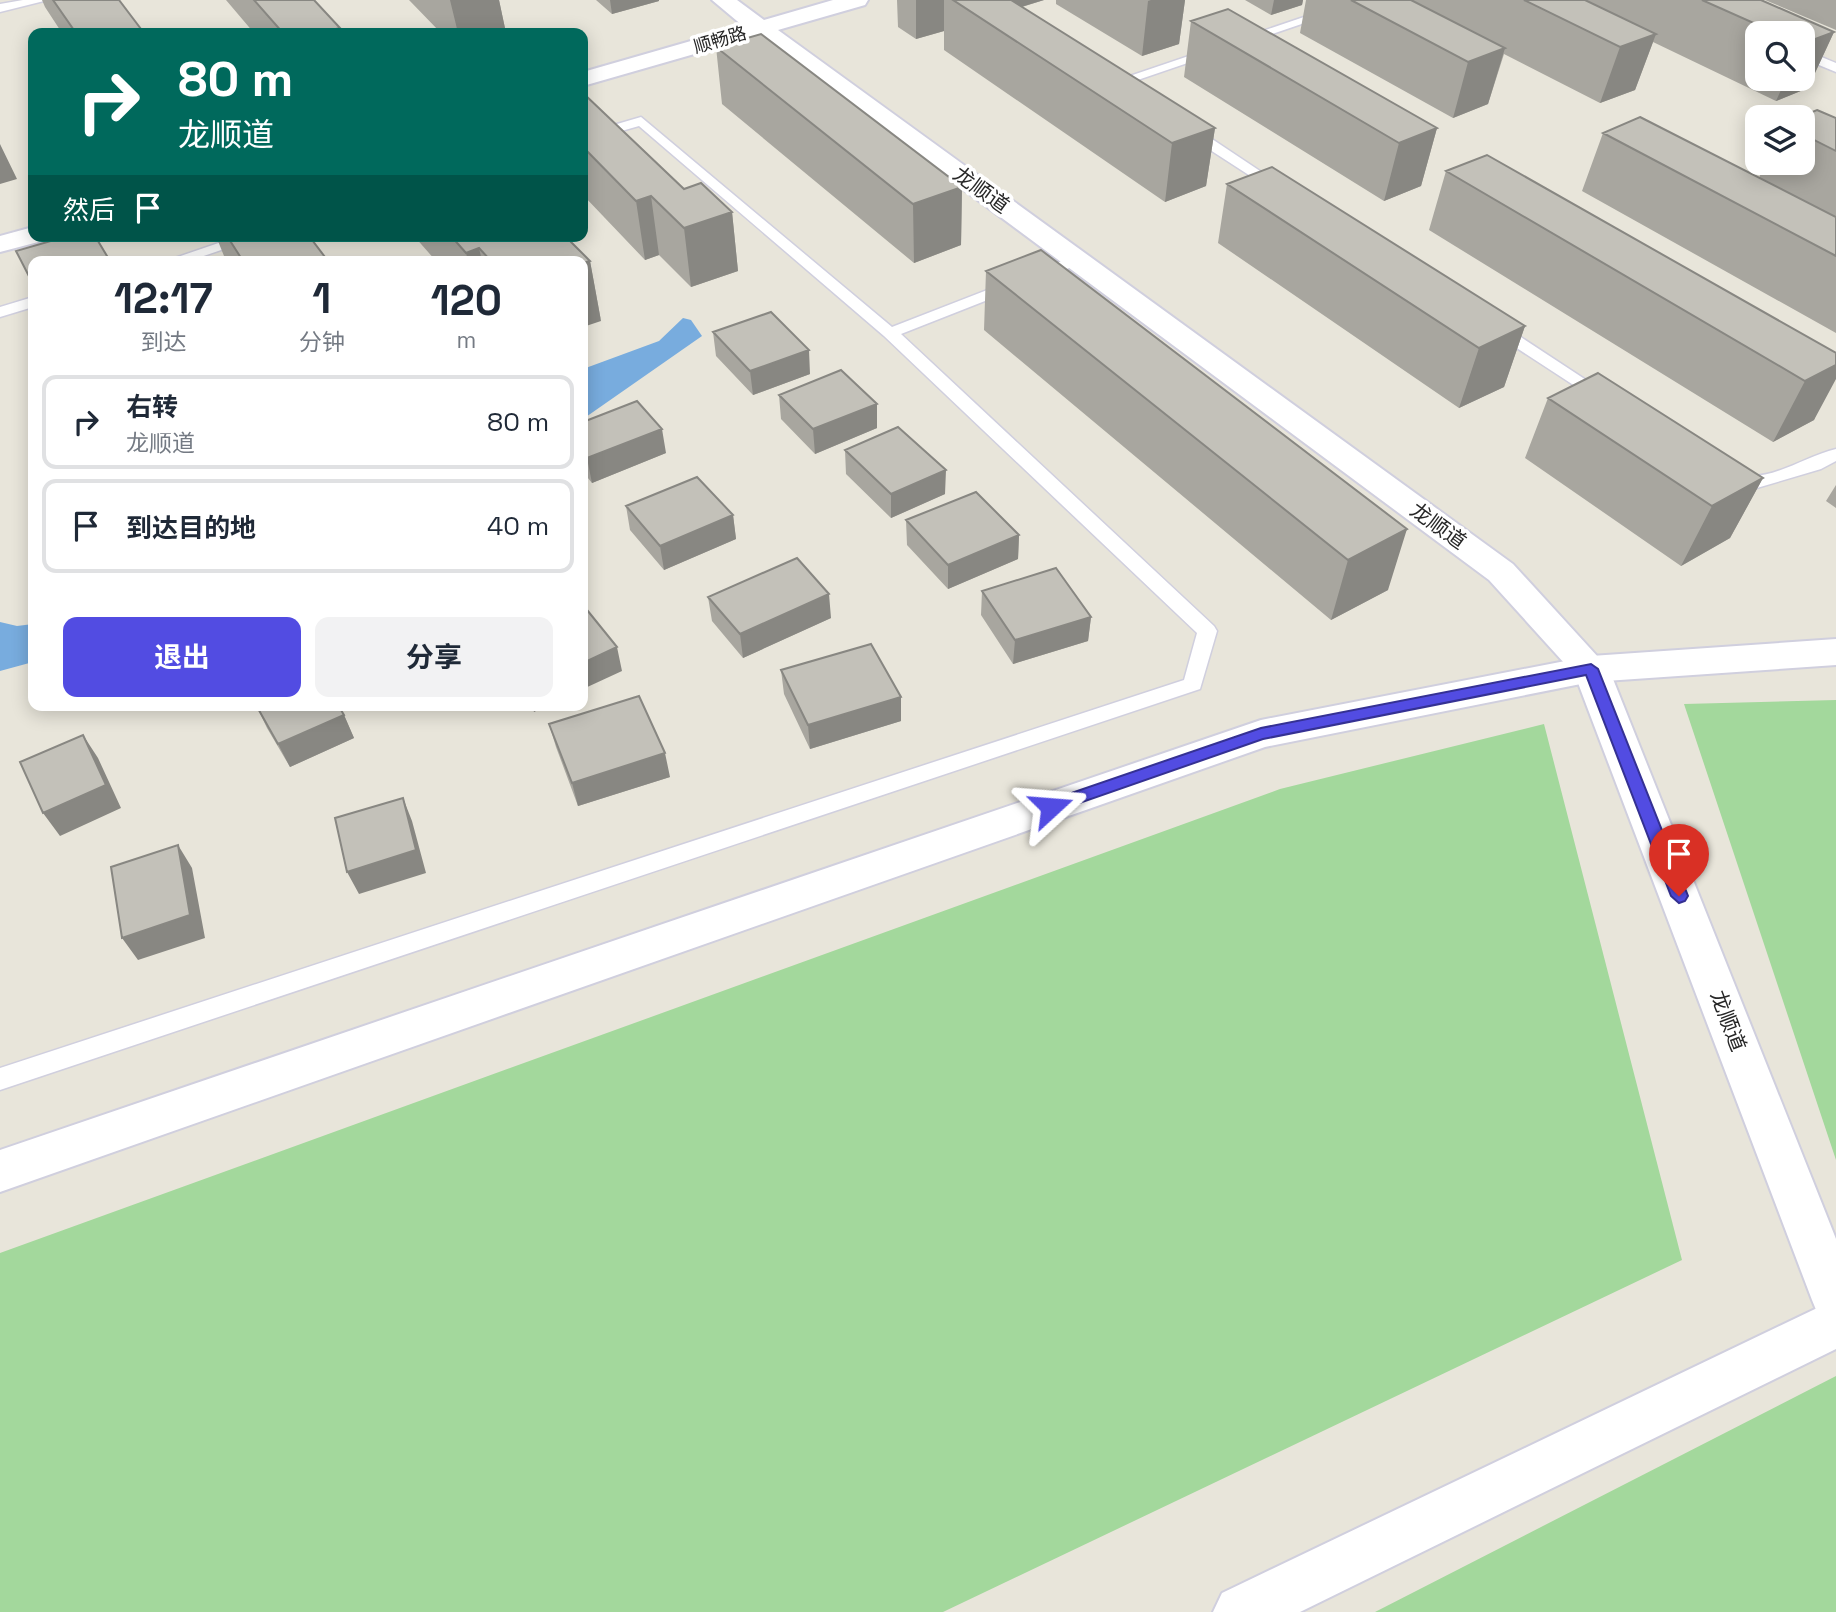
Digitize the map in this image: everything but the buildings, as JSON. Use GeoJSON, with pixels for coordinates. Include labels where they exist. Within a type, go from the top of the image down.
{"type":"FeatureCollection","features":[{"type":"Feature","properties":{"kind":"street","name":"龙顺道"},"geometry":{"type":"LineString","coordinates":[[723,0],[1501,572],[1591,669],[1836,1300]]}},
{"type":"Feature","properties":{"kind":"street","name":"顺畅路"},"geometry":{"type":"LineString","coordinates":[[588,78],[857,0]]}},
{"type":"Feature","properties":{"kind":"street"},"geometry":{"type":"LineString","coordinates":[[0,244],[28,236]]}},
{"type":"Feature","properties":{"kind":"street"},"geometry":{"type":"LineString","coordinates":[[0,1171],[1261,734],[1591,669],[1836,652]]}},
{"type":"Feature","properties":{"kind":"street"},"geometry":{"type":"LineString","coordinates":[[1241,1612],[1836,1323]]}},
{"type":"Feature","properties":{"kind":"lane"},"geometry":{"type":"LineString","coordinates":[[0,8],[42,0]]}},
{"type":"Feature","properties":{"kind":"lane"},"geometry":{"type":"LineString","coordinates":[[1138,98],[1115,83],[1338,3],[1366,0]]}},
{"type":"Feature","properties":{"kind":"lane"},"geometry":{"type":"LineString","coordinates":[[1815,59],[1836,68]]}},
{"type":"Feature","properties":{"kind":"lane"},"geometry":{"type":"LineString","coordinates":[[1173,120],[1290,195]]}},
{"type":"Feature","properties":{"kind":"lane"},"geometry":{"type":"LineString","coordinates":[[0,1079],[1193,684],[1207,631],[890,333],[641,121],[588,137]]}},
{"type":"Feature","properties":{"kind":"lane"},"geometry":{"type":"LineString","coordinates":[[189,256],[235,242]]}},
{"type":"Feature","properties":{"kind":"lane"},"geometry":{"type":"LineString","coordinates":[[890,333],[1077,260]]}},
{"type":"Feature","properties":{"kind":"lane"},"geometry":{"type":"LineString","coordinates":[[0,312],[28,304]]}},
{"type":"Feature","properties":{"kind":"lane"},"geometry":{"type":"LineString","coordinates":[[1476,314],[1616,404]]}},
{"type":"Feature","properties":{"kind":"lane"},"geometry":{"type":"LineString","coordinates":[[1720,471],[1744,486],[1815,465],[1836,454]]}},
{"type":"Feature","properties":{"kind":"green space"},"geometry":{"type":"Polygon","coordinates":[[[1836,700],[1836,1160],[1684,704],[1836,700]]]}},
{"type":"Feature","properties":{"kind":"green space"},"geometry":{"type":"Polygon","coordinates":[[[1544,724],[1682,1260],[943,1612],[0,1612],[0,1253],[1280,789],[1544,724]]]}},
{"type":"Feature","properties":{"kind":"green space"},"geometry":{"type":"Polygon","coordinates":[[[1836,1376],[1836,1612],[1375,1612],[1836,1376]]]}},
{"type":"Feature","properties":{"kind":"water"},"geometry":{"type":"Polygon","coordinates":[[[683,318],[691,320],[702,336],[588,416],[588,367],[659,341],[683,318]]]}},
{"type":"Feature","properties":{"kind":"water"},"geometry":{"type":"Polygon","coordinates":[[[0,622],[17,626],[28,625],[28,663],[0,671],[0,622]]]}},
{"type":"Feature","properties":{"kind":"route"},"geometry":{"type":"LineString","coordinates":[[1051,807],[1261,734],[1591,669],[1679,896]]}}]}
